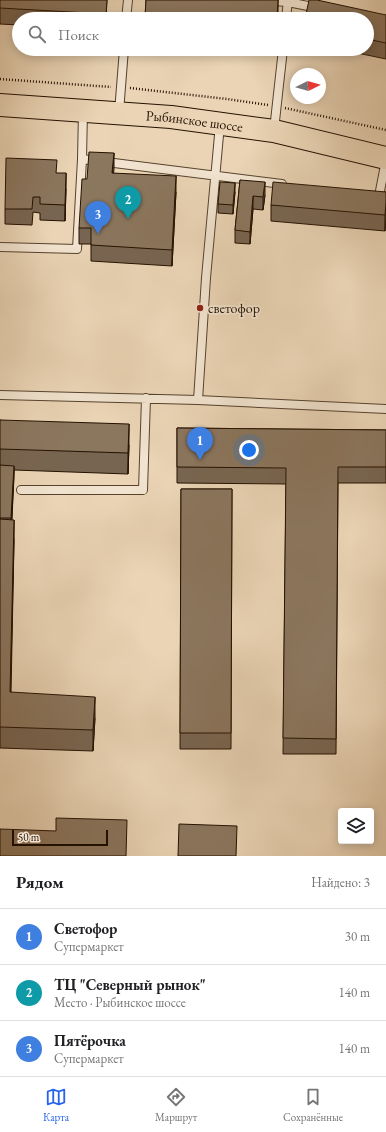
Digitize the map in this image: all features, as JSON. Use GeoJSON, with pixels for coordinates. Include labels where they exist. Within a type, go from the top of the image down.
{"type":"FeatureCollection","features":[{"type":"Feature","properties":{"kind":"main road","name":"Рыбинское шоссе"},"geometry":{"type":"LineString","coordinates":[[0,105],[171,117],[274,131],[386,159]]}},
{"type":"Feature","properties":{"kind":"lane"},"geometry":{"type":"LineString","coordinates":[[127,12],[128,0]]}},
{"type":"Feature","properties":{"kind":"lane"},"geometry":{"type":"LineString","coordinates":[[256,0],[288,1],[326,10]]}},
{"type":"Feature","properties":{"kind":"lane"},"geometry":{"type":"LineString","coordinates":[[287,12],[288,1]]}},
{"type":"Feature","properties":{"kind":"lane"},"geometry":{"type":"LineString","coordinates":[[119,113],[123,56]]}},
{"type":"Feature","properties":{"kind":"lane"},"geometry":{"type":"LineString","coordinates":[[274,131],[282,56]]}},
{"type":"Feature","properties":{"kind":"lane"},"geometry":{"type":"LineString","coordinates":[[0,247],[77,249],[83,110]]}},
{"type":"Feature","properties":{"kind":"lane"},"geometry":{"type":"LineString","coordinates":[[198,400],[205,286],[220,124]]}},
{"type":"Feature","properties":{"kind":"lane"},"geometry":{"type":"LineString","coordinates":[[82,159],[293,185]]}},
{"type":"Feature","properties":{"kind":"lane"},"geometry":{"type":"LineString","coordinates":[[363,194],[379,196],[386,159]]}},
{"type":"Feature","properties":{"kind":"lane"},"geometry":{"type":"LineString","coordinates":[[0,395],[146,398],[386,409]]}},
{"type":"Feature","properties":{"kind":"lane"},"geometry":{"type":"LineString","coordinates":[[21,490],[143,490],[146,398]]}},
{"type":"Feature","properties":{"kind":"path"},"geometry":{"type":"LineString","coordinates":[[0,79],[116,87]]}},
{"type":"Feature","properties":{"kind":"path"},"geometry":{"type":"LineString","coordinates":[[123,88],[220,98],[277,107],[386,130]]}},
{"type":"Feature","properties":{"kind":"building"},"geometry":{"type":"Polygon","coordinates":[[[0,0],[107,0],[106,12],[71,12],[0,8],[0,0]]]}},
{"type":"Feature","properties":{"kind":"building"},"geometry":{"type":"Polygon","coordinates":[[[146,0],[278,0],[277,12],[145,12],[146,0]]]}},
{"type":"Feature","properties":{"kind":"building"},"geometry":{"type":"Polygon","coordinates":[[[309,0],[317,0],[372,12],[306,12],[309,0]]]}},
{"type":"Feature","properties":{"kind":"building"},"geometry":{"type":"Polygon","coordinates":[[[374,12],[386,15],[386,43],[374,40],[374,12]]]}},
{"type":"Feature","properties":{"kind":"building"},"geometry":{"type":"Polygon","coordinates":[[[89,152],[114,153],[112,173],[176,176],[172,250],[91,245],[91,228],[79,228],[82,179],[87,179],[89,152]]]}},
{"type":"Feature","properties":{"kind":"building"},"geometry":{"type":"Polygon","coordinates":[[[6,158],[57,160],[56,173],[66,173],[65,205],[40,204],[40,197],[33,197],[32,209],[5,209],[6,158]]]}},
{"type":"Feature","properties":{"kind":"building"},"geometry":{"type":"Polygon","coordinates":[[[240,180],[265,182],[263,197],[253,196],[250,232],[235,230],[240,180]]]}},
{"type":"Feature","properties":{"kind":"building"},"geometry":{"type":"Polygon","coordinates":[[[220,182],[235,183],[233,205],[218,204],[220,182]]]}},
{"type":"Feature","properties":{"kind":"building"},"geometry":{"type":"Polygon","coordinates":[[[273,182],[386,192],[385,215],[271,205],[273,182]]]}},
{"type":"Feature","properties":{"kind":"building"},"geometry":{"type":"Polygon","coordinates":[[[0,420],[129,424],[128,453],[0,449],[0,420]]]}},
{"type":"Feature","properties":{"kind":"building"},"geometry":{"type":"Polygon","coordinates":[[[177,428],[386,430],[386,467],[338,467],[336,739],[283,738],[286,468],[177,467],[177,428]]]}},
{"type":"Feature","properties":{"kind":"building"},"geometry":{"type":"Polygon","coordinates":[[[0,465],[14,466],[11,518],[0,518],[0,465]]]}},
{"type":"Feature","properties":{"kind":"building"},"geometry":{"type":"Polygon","coordinates":[[[181,489],[232,489],[231,733],[180,733],[181,489]]]}},
{"type":"Feature","properties":{"kind":"building"},"geometry":{"type":"Polygon","coordinates":[[[0,519],[14,520],[10,692],[95,697],[93,730],[0,727],[0,519]]]}},
{"type":"Feature","properties":{"kind":"building"},"geometry":{"type":"Polygon","coordinates":[[[56,818],[127,820],[126,856],[0,856],[0,829],[56,831],[56,818]]]}},
{"type":"Feature","properties":{"kind":"building"},"geometry":{"type":"Polygon","coordinates":[[[179,824],[237,826],[236,856],[178,856],[179,824]]]}},
{"type":"Feature","properties":{"kind":"place","name":"ТЦ \"Северный рынок\""},"geometry":{"type":"Point","coordinates":[128,219]}},
{"type":"Feature","properties":{"kind":"place","name":"Пятёрочка"},"geometry":{"type":"Point","coordinates":[98,234]}},
{"type":"Feature","properties":{"kind":"place","name":"светофор"},"geometry":{"type":"Point","coordinates":[200,308]}},
{"type":"Feature","properties":{"kind":"place","name":"Светофор"},"geometry":{"type":"Point","coordinates":[200,460]}}]}
